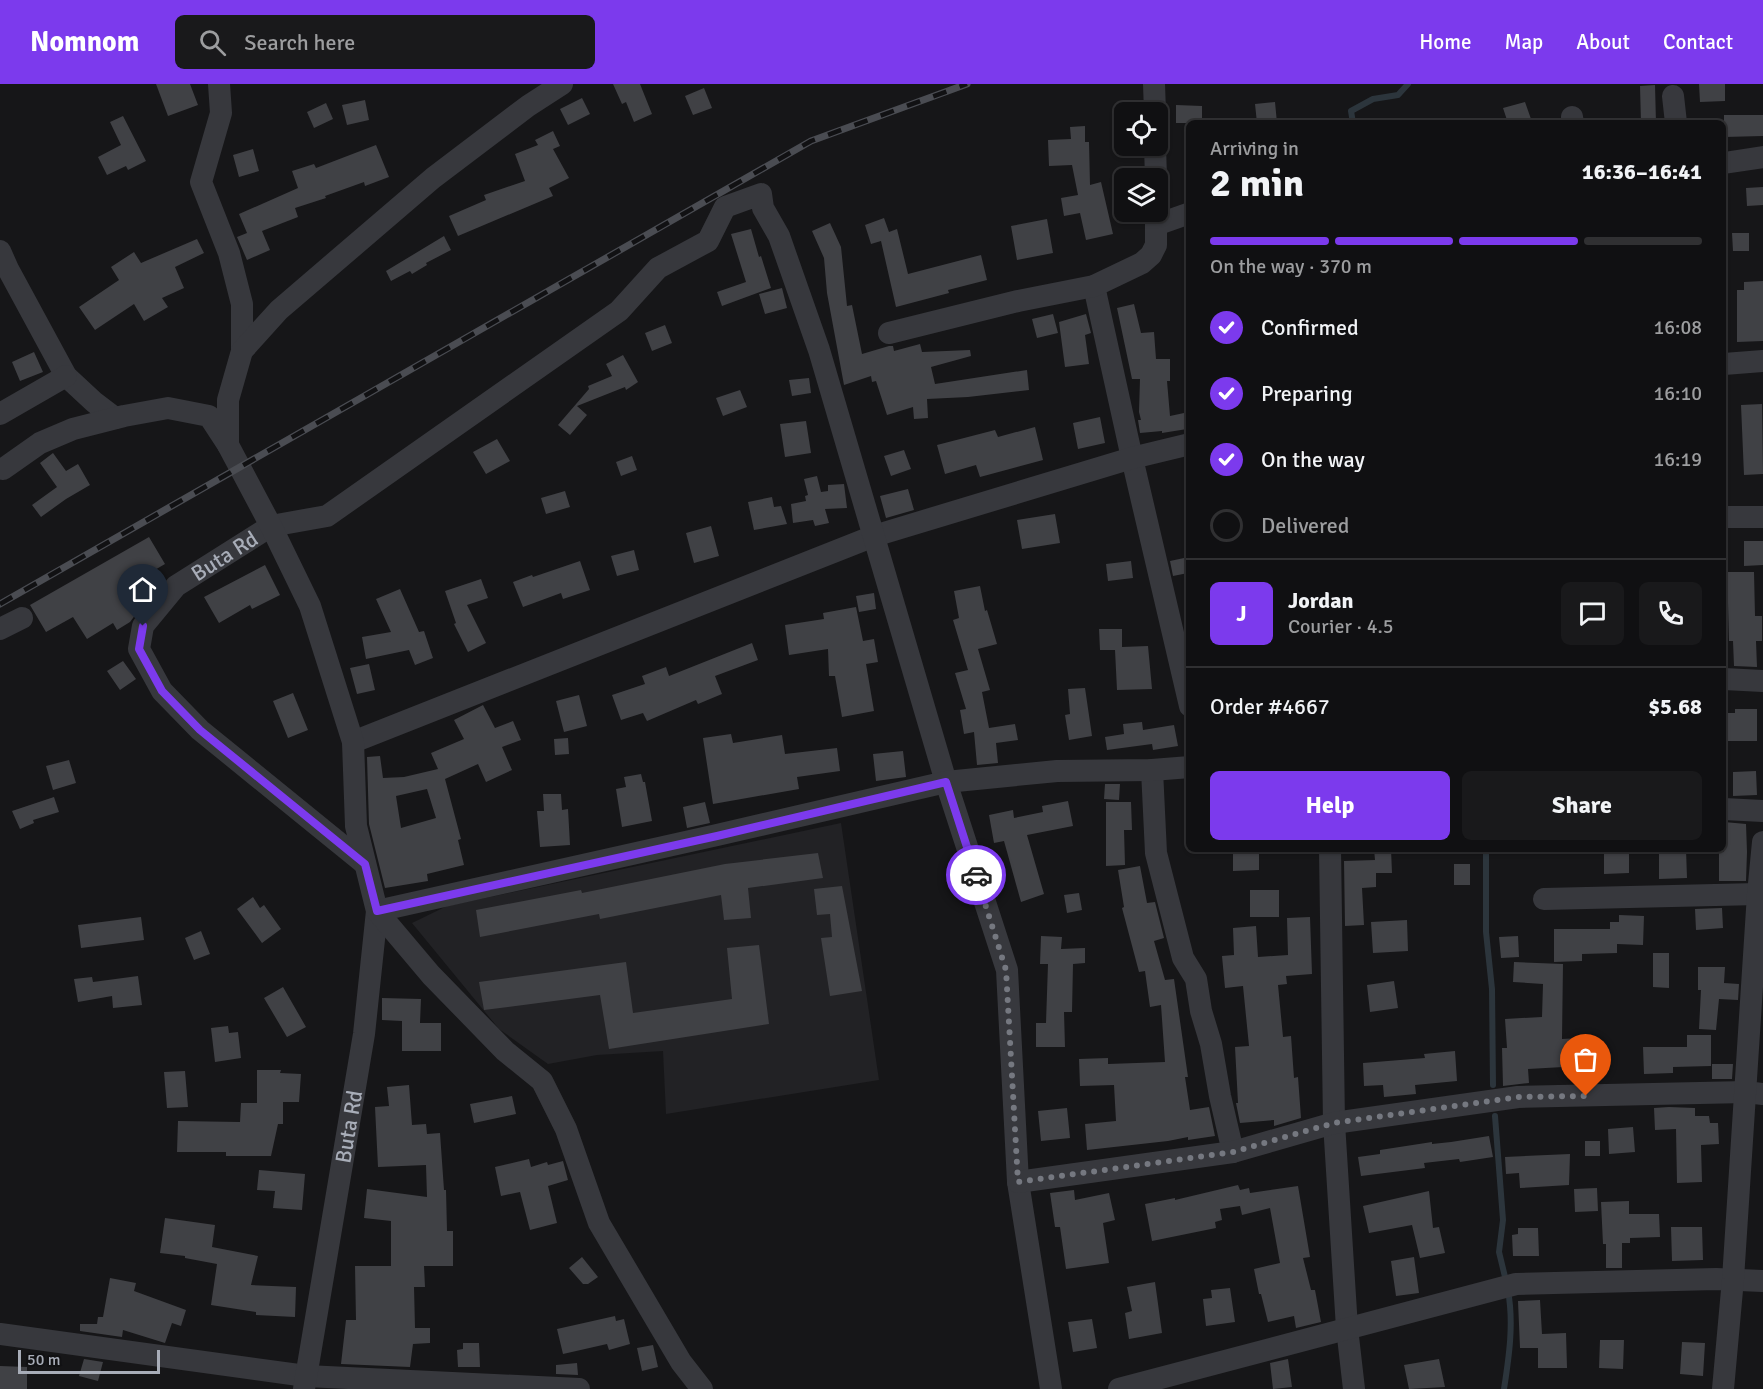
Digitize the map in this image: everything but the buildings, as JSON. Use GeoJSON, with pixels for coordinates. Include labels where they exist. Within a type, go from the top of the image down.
{"type":"FeatureCollection","features":[{"type":"Feature","properties":{"kind":"street"},"geometry":{"type":"LineString","coordinates":[[219,84],[220,113],[201,182],[229,253],[242,304],[242,351],[228,400],[228,445]]}},
{"type":"Feature","properties":{"kind":"street"},"geometry":{"type":"LineString","coordinates":[[242,351],[279,310],[433,178],[528,106],[562,84]]}},
{"type":"Feature","properties":{"kind":"street"},"geometry":{"type":"LineString","coordinates":[[1154,84],[1155,102]]}},
{"type":"Feature","properties":{"kind":"street"},"geometry":{"type":"LineString","coordinates":[[1673,96],[1676,120]]}},
{"type":"Feature","properties":{"kind":"street"},"geometry":{"type":"LineString","coordinates":[[1726,163],[1763,157]]}},
{"type":"Feature","properties":{"kind":"street"},"geometry":{"type":"LineString","coordinates":[[3,469],[40,443],[73,429],[168,408],[209,416],[228,445],[271,526],[327,516],[618,311],[658,268],[708,241],[725,207],[761,194],[763,208],[779,236],[819,350],[946,782],[1006,970],[1018,1182],[1051,1389]]}},
{"type":"Feature","properties":{"kind":"street"},"geometry":{"type":"LineString","coordinates":[[1168,216],[1186,214]]}},
{"type":"Feature","properties":{"kind":"street"},"geometry":{"type":"LineString","coordinates":[[889,333],[1018,301],[1094,286],[1142,263],[1151,255],[1156,245],[1156,222]]}},
{"type":"Feature","properties":{"kind":"street"},"geometry":{"type":"LineString","coordinates":[[0,251],[66,376],[115,418]]}},
{"type":"Feature","properties":{"kind":"street"},"geometry":{"type":"LineString","coordinates":[[1094,286],[1186,689]]}},
{"type":"Feature","properties":{"kind":"street"},"geometry":{"type":"LineString","coordinates":[[1726,364],[1763,361]]}},
{"type":"Feature","properties":{"kind":"street"},"geometry":{"type":"LineString","coordinates":[[0,414],[66,376]]}},
{"type":"Feature","properties":{"kind":"street"},"geometry":{"type":"LineString","coordinates":[[353,742],[874,536],[1132,458],[1186,445]]}},
{"type":"Feature","properties":{"kind":"street"},"geometry":{"type":"LineString","coordinates":[[1726,518],[1763,517]]}},
{"type":"Feature","properties":{"kind":"street","name":"Buta Rd"},"geometry":{"type":"LineString","coordinates":[[305,1382],[364,1034],[377,911],[356,826],[353,742],[310,606],[271,526],[176,586],[143,626],[139,649],[162,691],[200,730],[365,864]]}},
{"type":"Feature","properties":{"kind":"street"},"geometry":{"type":"LineString","coordinates":[[0,629],[22,618]]}},
{"type":"Feature","properties":{"kind":"street"},"geometry":{"type":"LineString","coordinates":[[1726,679],[1763,681]]}},
{"type":"Feature","properties":{"kind":"street"},"geometry":{"type":"LineString","coordinates":[[697,1388],[599,1223],[566,1130],[542,1081],[496,1043],[431,975],[377,911],[717,836],[946,782],[1057,771],[1186,767]]}},
{"type":"Feature","properties":{"kind":"street"},"geometry":{"type":"LineString","coordinates":[[1152,770],[1156,853],[1183,958],[1196,979],[1201,1011],[1211,1044],[1233,1152]]}},
{"type":"Feature","properties":{"kind":"street"},"geometry":{"type":"LineString","coordinates":[[1726,809],[1763,811]]}},
{"type":"Feature","properties":{"kind":"street"},"geometry":{"type":"LineString","coordinates":[[1723,1389],[1754,1093],[1758,894],[1763,851]]}},
{"type":"Feature","properties":{"kind":"street"},"geometry":{"type":"LineString","coordinates":[[1330,852],[1334,1123],[1347,1328],[1354,1389]]}},
{"type":"Feature","properties":{"kind":"street"},"geometry":{"type":"LineString","coordinates":[[1544,899],[1758,894]]}},
{"type":"Feature","properties":{"kind":"street"},"geometry":{"type":"LineString","coordinates":[[1018,1182],[1233,1152],[1334,1123],[1518,1097],[1754,1093]]}},
{"type":"Feature","properties":{"kind":"street"},"geometry":{"type":"LineString","coordinates":[[1119,1389],[1516,1284],[1716,1278],[1763,1281]]}},
{"type":"Feature","properties":{"kind":"street"},"geometry":{"type":"LineString","coordinates":[[0,1334],[305,1382],[579,1389]]}},
{"type":"Feature","properties":{"kind":"shaded area"},"geometry":{"type":"Polygon","coordinates":[[[841,823],[879,1080],[666,1114],[663,1051],[597,1055],[548,1064],[499,1029],[412,923],[447,906],[841,823]]]}},
{"type":"Feature","properties":{"kind":"waterway"},"geometry":{"type":"LineString","coordinates":[[1352,120],[1351,111],[1373,99],[1398,95],[1408,84]]}},
{"type":"Feature","properties":{"kind":"waterway"},"geometry":{"type":"LineString","coordinates":[[1486,852],[1486,932],[1492,989],[1493,1085]]}},
{"type":"Feature","properties":{"kind":"waterway"},"geometry":{"type":"LineString","coordinates":[[1495,1116],[1503,1220],[1499,1252],[1506,1281]]}},
{"type":"Feature","properties":{"kind":"waterway"},"geometry":{"type":"LineString","coordinates":[[1504,1389],[1511,1328],[1508,1291]]}},
{"type":"Feature","properties":{"kind":"railway"},"geometry":{"type":"LineString","coordinates":[[0,604],[811,141],[967,84]]}},
{"type":"Feature","properties":{"kind":"way so far"},"geometry":{"type":"LineString","coordinates":[[976,875],[1006,970],[1018,1182],[1233,1152],[1334,1123],[1518,1097],[1586,1096]]}},
{"type":"Feature","properties":{"kind":"route"},"geometry":{"type":"LineString","coordinates":[[143,626],[139,649],[162,691],[200,730],[365,864],[377,911],[717,836],[946,782],[976,875]]}}]}
